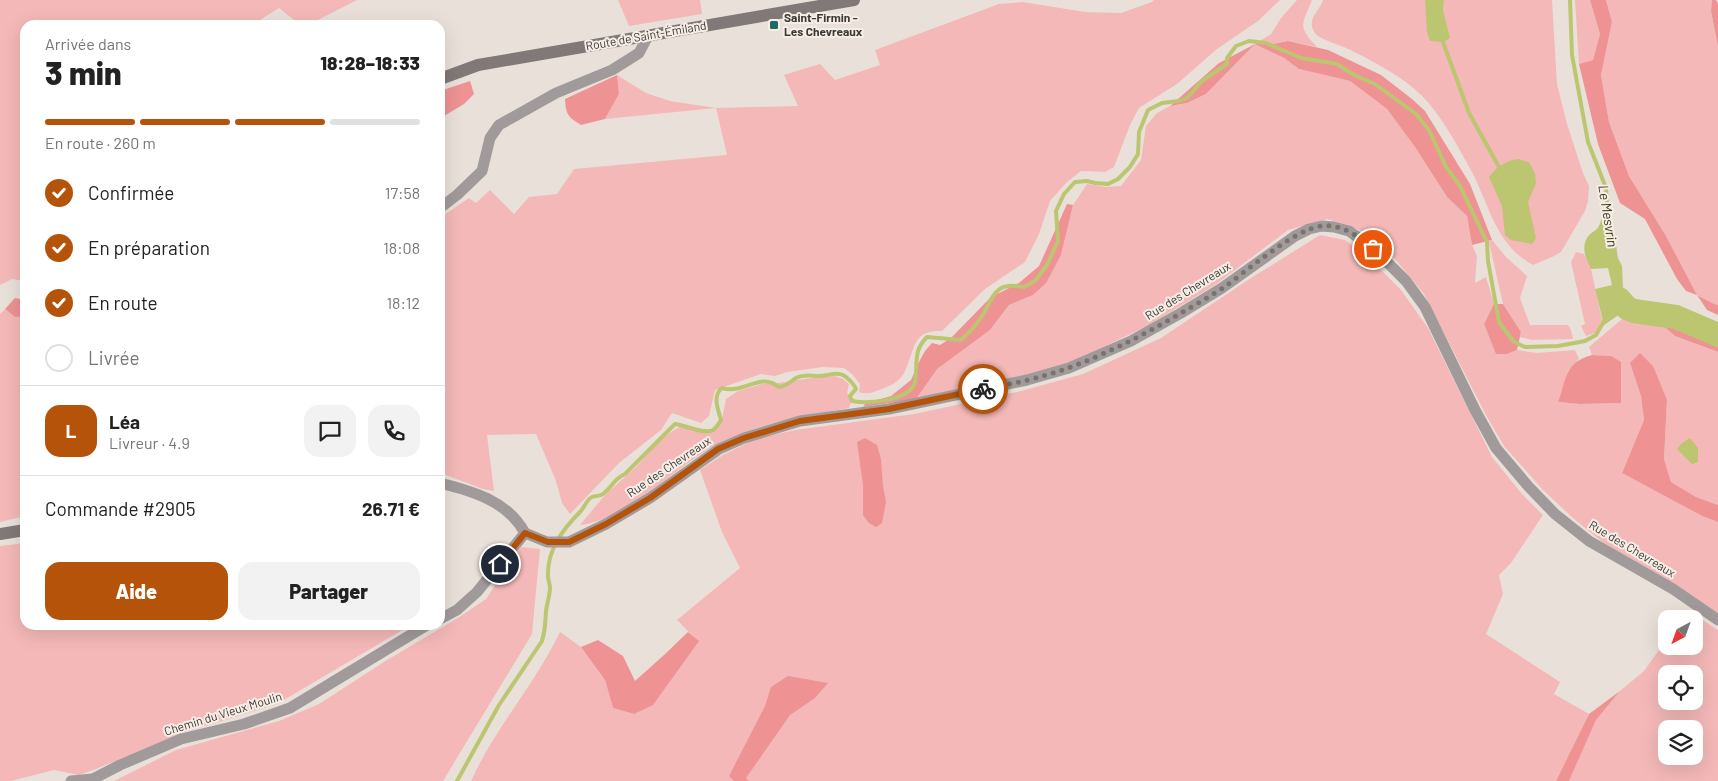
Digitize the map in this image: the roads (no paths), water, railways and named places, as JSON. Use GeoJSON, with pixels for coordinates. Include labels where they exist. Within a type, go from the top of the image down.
{"type":"FeatureCollection","features":[{"type":"Feature","properties":{"kind":"main road","name":"Route de Saint-Émiland"},"geometry":{"type":"LineString","coordinates":[[445,77],[478,65],[854,0]]}},
{"type":"Feature","properties":{"kind":"main road"},"geometry":{"type":"LineString","coordinates":[[0,534],[20,531]]}},
{"type":"Feature","properties":{"kind":"street"},"geometry":{"type":"LineString","coordinates":[[445,204],[482,171],[490,138],[498,125],[556,93],[612,70],[638,53],[648,36]]}},
{"type":"Feature","properties":{"kind":"street","name":"Rue des Chevreaux"},"geometry":{"type":"LineString","coordinates":[[525,533],[548,542],[569,542],[606,524],[650,498],[718,449],[744,438],[800,421],[889,409],[1027,380],[1069,368],[1131,341],[1181,313],[1222,288],[1295,236],[1309,229],[1322,226],[1349,231],[1382,257],[1406,281],[1425,307],[1475,410],[1496,448],[1555,514],[1589,541],[1673,589],[1718,620]]}},
{"type":"Feature","properties":{"kind":"street"},"geometry":{"type":"LineString","coordinates":[[445,484],[480,495],[501,506],[507,510],[525,533],[478,592],[457,610],[445,616]]}},
{"type":"Feature","properties":{"kind":"street","name":"Chemin du Vieux Moulin"},"geometry":{"type":"LineString","coordinates":[[71,781],[93,779],[181,740],[244,724],[290,708],[419,630]]}},
{"type":"Feature","properties":{"kind":"waterway","name":"Le Mesvrin"},"geometry":{"type":"LineString","coordinates":[[1570,0],[1572,55],[1588,142],[1606,188],[1608,225]]}},
{"type":"Feature","properties":{"kind":"waterway"},"geometry":{"type":"LineString","coordinates":[[457,781],[499,705],[542,641],[550,591],[548,576],[550,557],[562,533],[590,498],[602,495],[607,491],[615,481],[625,474],[675,424],[700,431],[714,429],[721,420],[716,399],[722,388],[738,389],[765,381],[779,387],[802,376],[841,374],[856,389],[850,396],[852,401],[886,400],[903,395],[914,385],[917,358],[923,341],[927,337],[961,340],[979,320],[998,290],[1008,286],[1024,287],[1035,281],[1047,265],[1058,241],[1056,211],[1064,194],[1075,182],[1087,181],[1108,184],[1118,179],[1130,167],[1138,154],[1139,132],[1148,110],[1162,103],[1187,98],[1202,81],[1227,64],[1227,58],[1236,46],[1249,41],[1266,43],[1301,58],[1337,64],[1354,75],[1375,84],[1416,114],[1429,130],[1446,167],[1460,186],[1487,242],[1488,261],[1499,322],[1514,342],[1525,347],[1558,346],[1585,341],[1596,335],[1604,321]]}},
{"type":"Feature","properties":{"kind":"waterway"},"geometry":{"type":"LineString","coordinates":[[1443,42],[1469,113],[1499,167]]}},
{"type":"Feature","properties":{"kind":"waterway","name":"Le Mesvrin"},"geometry":{"type":"LineString","coordinates":[[1619,299],[1627,308],[1634,311],[1676,317],[1718,335]]}},
{"type":"Feature","properties":{"kind":"place","name":"Saint-Firmin - Les Chevreaux"},"geometry":{"type":"Point","coordinates":[774,25]}}]}
